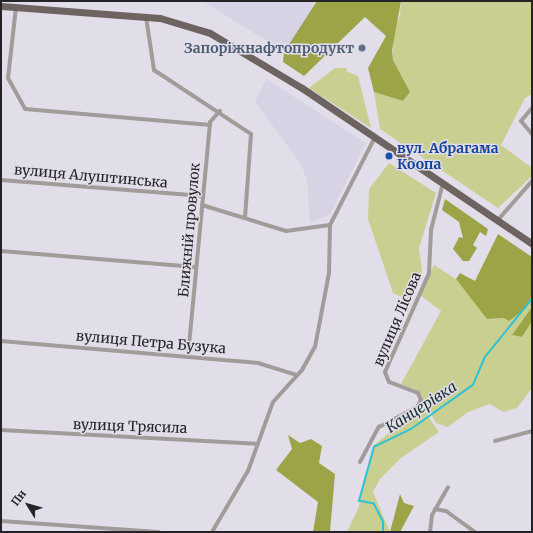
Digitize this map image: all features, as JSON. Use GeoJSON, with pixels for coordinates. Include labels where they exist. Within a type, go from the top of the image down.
{"type":"FeatureCollection","features":[{"type":"Feature","properties":{"kind":"main road"},"geometry":{"type":"LineString","coordinates":[[1,6],[146,17],[184,24],[223,40],[375,136],[532,244]]}},
{"type":"Feature","properties":{"kind":"street"},"geometry":{"type":"LineString","coordinates":[[16,7],[8,78],[25,109],[210,125]]}},
{"type":"Feature","properties":{"kind":"street"},"geometry":{"type":"LineString","coordinates":[[146,17],[154,70],[220,111],[253,138],[245,218]]}},
{"type":"Feature","properties":{"kind":"street"},"geometry":{"type":"LineString","coordinates":[[532,108],[521,121],[532,134]]}},
{"type":"Feature","properties":{"kind":"street","name":"Ближній провулок"},"geometry":{"type":"LineString","coordinates":[[188,356],[195,267],[210,125],[211,118],[220,111]]}},
{"type":"Feature","properties":{"kind":"street"},"geometry":{"type":"LineString","coordinates":[[212,532],[244,481],[273,402],[297,375],[315,347],[329,273],[330,225],[375,136]]}},
{"type":"Feature","properties":{"kind":"street","name":"вулиця Алуштинська"},"geometry":{"type":"LineString","coordinates":[[1,180],[203,196]]}},
{"type":"Feature","properties":{"kind":"street"},"geometry":{"type":"LineString","coordinates":[[497,221],[532,181]]}},
{"type":"Feature","properties":{"kind":"street","name":"вулиця Лісова"},"geometry":{"type":"LineString","coordinates":[[360,462],[373,433],[417,407],[421,400],[418,393],[389,382],[385,372],[429,273],[431,230],[443,182]]}},
{"type":"Feature","properties":{"kind":"street"},"geometry":{"type":"LineString","coordinates":[[202,205],[286,231],[330,225]]}},
{"type":"Feature","properties":{"kind":"street"},"geometry":{"type":"LineString","coordinates":[[1,251],[195,267]]}},
{"type":"Feature","properties":{"kind":"street","name":"вулиця Петра Бузука"},"geometry":{"type":"LineString","coordinates":[[1,341],[258,363],[297,375]]}},
{"type":"Feature","properties":{"kind":"street","name":"вулиця Трясила"},"geometry":{"type":"LineString","coordinates":[[1,430],[258,444]]}},
{"type":"Feature","properties":{"kind":"street"},"geometry":{"type":"LineString","coordinates":[[495,441],[532,431]]}},
{"type":"Feature","properties":{"kind":"street"},"geometry":{"type":"LineString","coordinates":[[430,532],[435,509],[448,487]]}},
{"type":"Feature","properties":{"kind":"street"},"geometry":{"type":"LineString","coordinates":[[435,509],[446,512],[475,532]]}},
{"type":"Feature","properties":{"kind":"street"},"geometry":{"type":"LineString","coordinates":[[1,522],[159,532]]}},
{"type":"Feature","properties":{"kind":"shaded area"},"geometry":{"type":"Polygon","coordinates":[[[203,1],[317,1],[284,52],[203,1]]]}},
{"type":"Feature","properties":{"kind":"shaded area"},"geometry":{"type":"Polygon","coordinates":[[[266,79],[366,143],[330,214],[310,223],[307,181],[301,164],[255,102],[266,79]]]}},
{"type":"Feature","properties":{"kind":"green space"},"geometry":{"type":"Polygon","coordinates":[[[317,1],[401,1],[392,50],[393,60],[410,92],[403,101],[374,92],[368,68],[386,36],[365,17],[304,76],[283,62],[284,52],[317,1]]]}},
{"type":"Feature","properties":{"kind":"green space"},"geometry":{"type":"Polygon","coordinates":[[[401,1],[532,1],[532,94],[525,98],[501,145],[532,168],[532,176],[498,208],[380,129],[374,92],[403,101],[410,92],[393,60],[392,34],[400,15],[401,1]]]}},
{"type":"Feature","properties":{"kind":"green space"},"geometry":{"type":"Polygon","coordinates":[[[335,68],[346,68],[348,72],[358,76],[371,128],[309,88],[335,68]]]}},
{"type":"Feature","properties":{"kind":"green space"},"geometry":{"type":"Polygon","coordinates":[[[389,163],[436,193],[419,248],[422,271],[410,301],[393,293],[368,219],[369,189],[389,163]]]}},
{"type":"Feature","properties":{"kind":"green space"},"geometry":{"type":"Polygon","coordinates":[[[445,199],[488,229],[486,236],[480,232],[473,245],[477,248],[469,261],[463,261],[453,249],[459,237],[463,238],[459,222],[442,210],[445,199]]]}},
{"type":"Feature","properties":{"kind":"green space"},"geometry":{"type":"Polygon","coordinates":[[[498,234],[532,257],[532,295],[526,308],[509,321],[504,318],[487,319],[456,279],[460,273],[475,281],[498,234]]]}},
{"type":"Feature","properties":{"kind":"green space"},"geometry":{"type":"Polygon","coordinates":[[[434,265],[462,283],[487,319],[504,318],[526,308],[532,295],[531,309],[512,335],[522,337],[532,321],[532,388],[517,408],[503,412],[490,404],[468,412],[448,427],[436,423],[418,391],[401,384],[441,311],[420,295],[434,265]]]}},
{"type":"Feature","properties":{"kind":"green space"},"geometry":{"type":"Polygon","coordinates":[[[532,307],[532,321],[522,337],[512,335],[532,307]]]}},
{"type":"Feature","properties":{"kind":"green space"},"geometry":{"type":"Polygon","coordinates":[[[422,407],[439,432],[401,458],[380,479],[373,492],[390,532],[347,532],[358,509],[374,445],[422,407]]]}},
{"type":"Feature","properties":{"kind":"green space"},"geometry":{"type":"Polygon","coordinates":[[[288,435],[300,443],[311,439],[322,446],[319,463],[335,474],[330,532],[313,532],[318,502],[276,470],[292,449],[288,435]]]}},
{"type":"Feature","properties":{"kind":"green space"},"geometry":{"type":"Polygon","coordinates":[[[400,494],[404,503],[414,506],[400,532],[390,532],[400,494]]]}},
{"type":"Feature","properties":{"kind":"waterway","name":"Канцерівка"},"geometry":{"type":"LineString","coordinates":[[383,532],[383,522],[374,504],[359,501],[374,447],[411,429],[473,385],[485,357],[532,299]]}},
{"type":"Feature","properties":{"kind":"place","name":"Запоріжнафтопродукт"},"geometry":{"type":"Point","coordinates":[362,48]}},
{"type":"Feature","properties":{"kind":"place","name":"вул. Абрагама Коопа"},"geometry":{"type":"Point","coordinates":[389,156]}}]}
